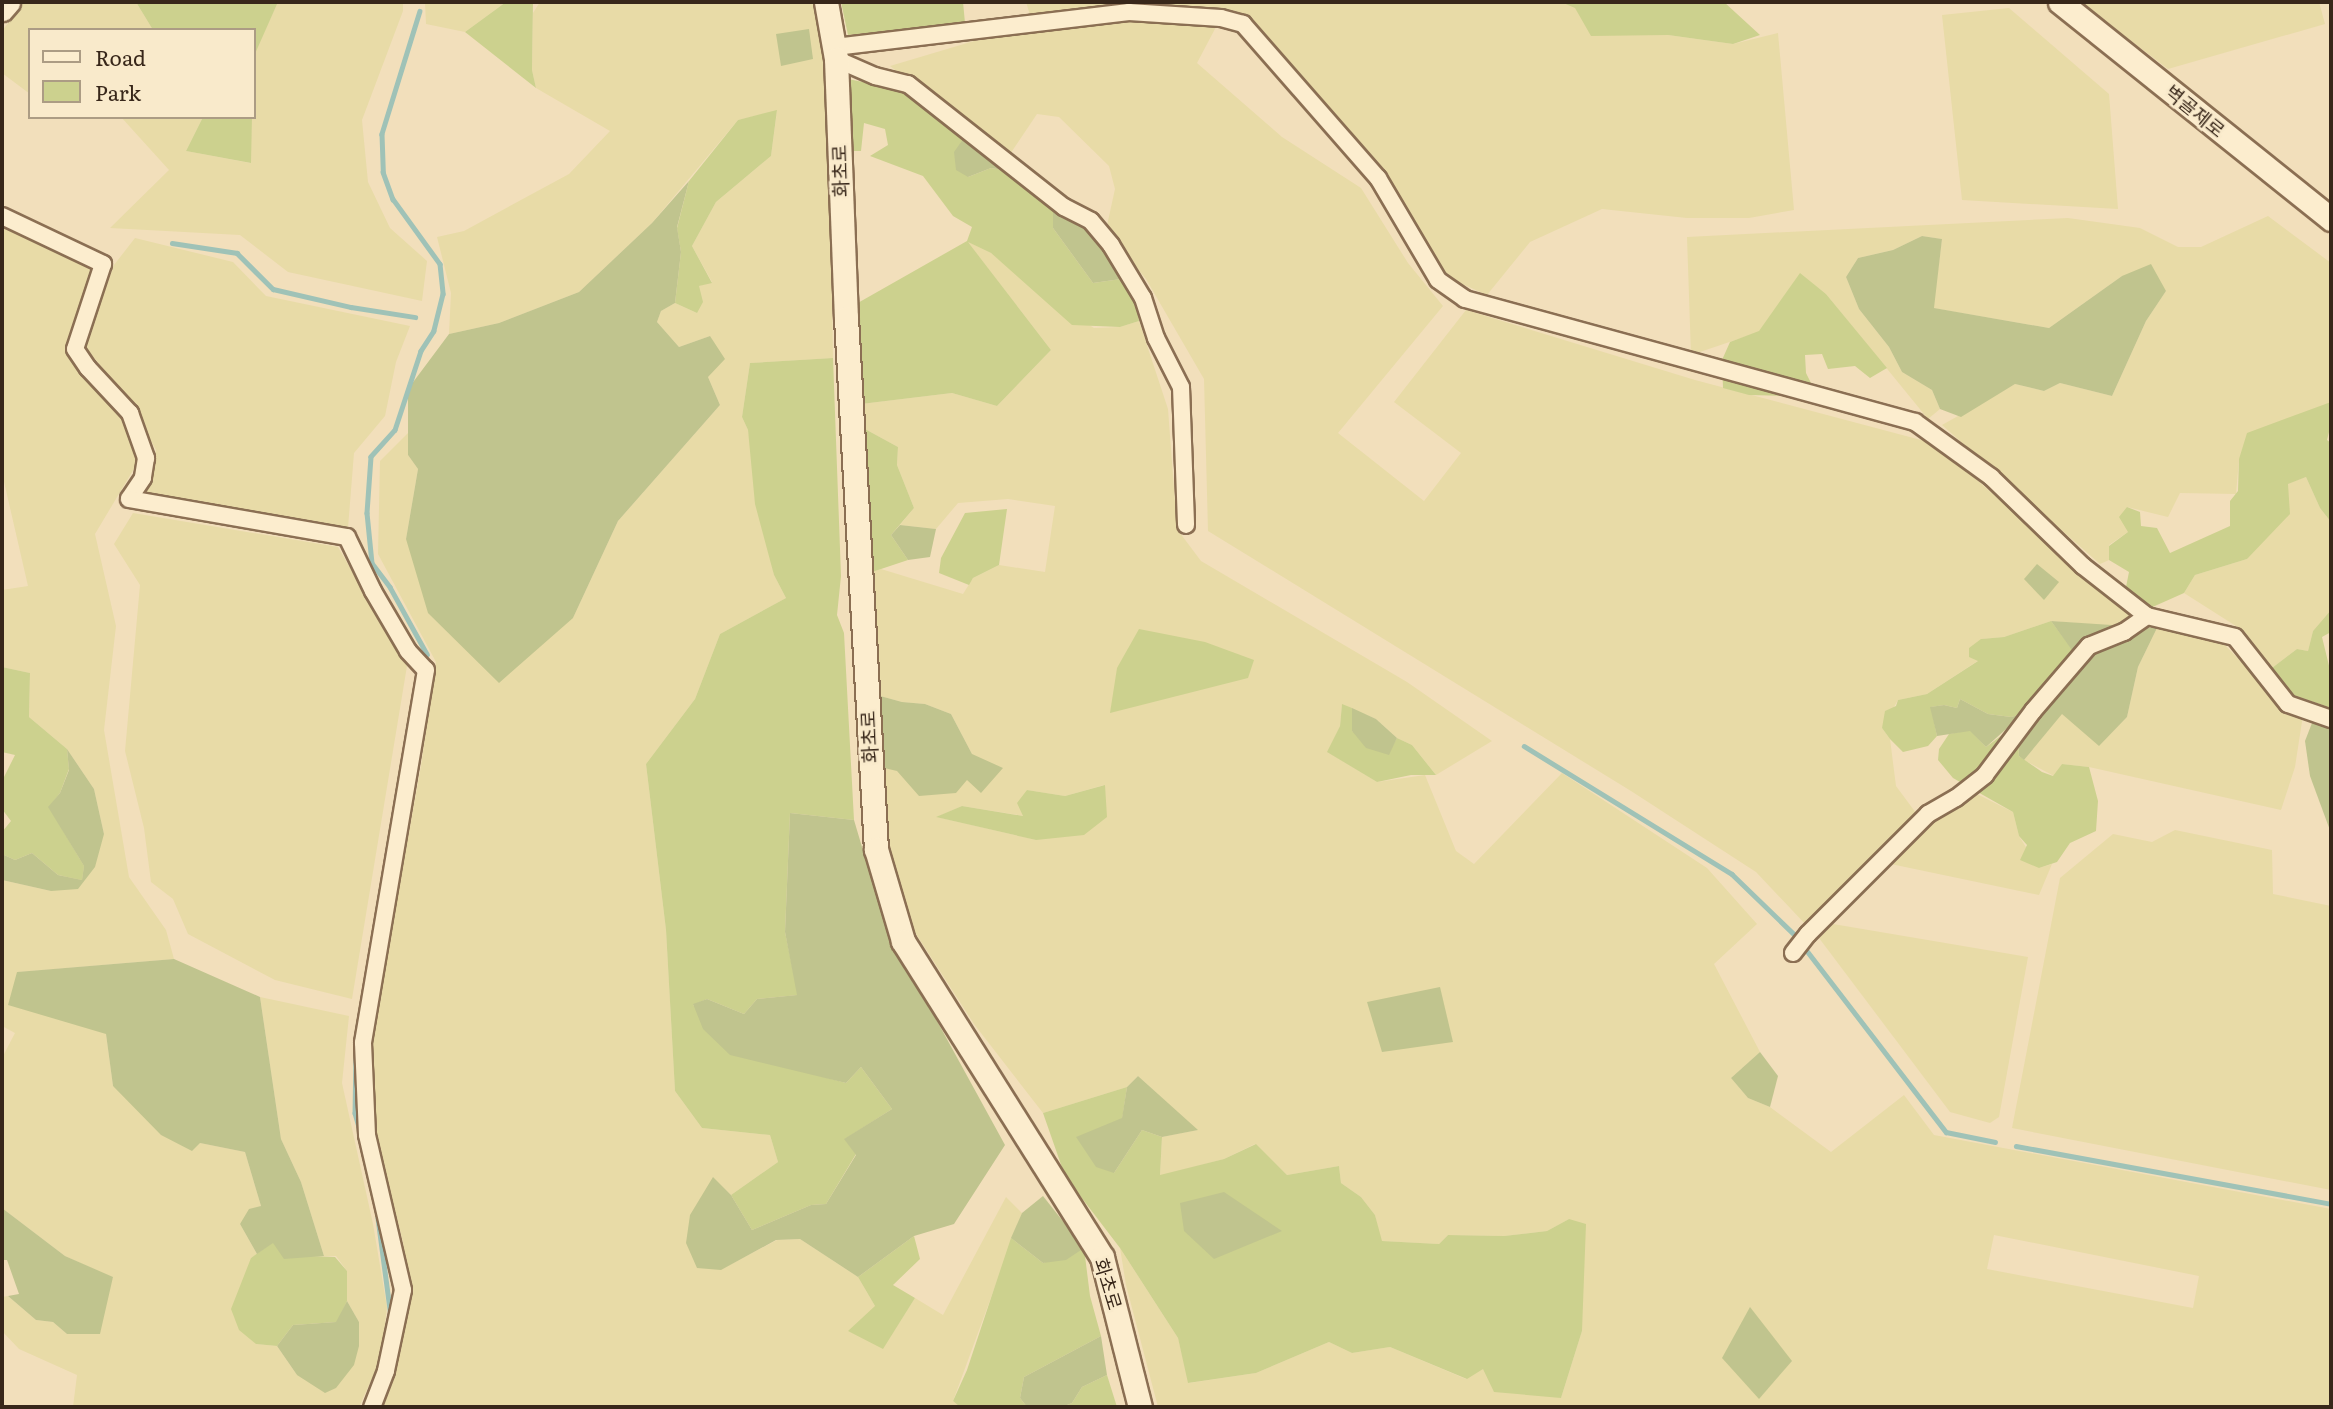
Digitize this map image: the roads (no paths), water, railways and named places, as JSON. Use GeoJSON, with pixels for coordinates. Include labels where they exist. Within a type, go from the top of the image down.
{"type":"FeatureCollection","features":[{"type":"Feature","properties":{"kind":"street"},"geometry":{"type":"LineString","coordinates":[[2,9],[8,2]]}},
{"type":"Feature","properties":{"kind":"street","name":"화초로"},"geometry":{"type":"LineString","coordinates":[[826,2],[836,53],[846,318],[876,849],[903,941],[1102,1257],[1140,1407]]}},
{"type":"Feature","properties":{"kind":"street","name":"벽골제로"},"geometry":{"type":"LineString","coordinates":[[2060,2],[2331,219]]}},
{"type":"Feature","properties":{"kind":"street"},"geometry":{"type":"LineString","coordinates":[[836,53],[1129,12],[1221,18],[1243,24],[1378,178],[1438,280],[1465,299],[1915,422],[1991,477],[2082,566],[2147,616],[2235,637],[2288,704],[2331,719]]}},
{"type":"Feature","properties":{"kind":"street"},"geometry":{"type":"LineString","coordinates":[[836,53],[874,76],[908,85],[1064,207],[1091,221],[1111,245],[1143,298],[1156,338],[1181,387],[1186,525]]}},
{"type":"Feature","properties":{"kind":"street"},"geometry":{"type":"LineString","coordinates":[[2,216],[103,264],[75,349],[88,368],[130,413],[146,458],[143,478],[129,499],[347,537],[408,651],[426,670],[363,1043],[366,1135],[403,1290],[386,1371],[372,1407]]}},
{"type":"Feature","properties":{"kind":"street"},"geometry":{"type":"LineString","coordinates":[[1793,953],[1808,934],[1928,814],[1956,798],[1985,775],[2033,711],[2088,646],[2124,632],[2147,616]]}},
{"type":"Feature","properties":{"kind":"waterway"},"geometry":{"type":"LineString","coordinates":[[420,11],[382,134],[383,172],[393,199],[440,264],[443,294],[434,331],[421,351],[395,430],[371,457],[367,513],[372,563],[390,587],[427,654]]}},
{"type":"Feature","properties":{"kind":"waterway"},"geometry":{"type":"LineString","coordinates":[[172,243],[237,253],[273,289],[351,307],[415,317]]}},
{"type":"Feature","properties":{"kind":"waterway"},"geometry":{"type":"LineString","coordinates":[[373,936],[409,724]]}},
{"type":"Feature","properties":{"kind":"waterway"},"geometry":{"type":"LineString","coordinates":[[1524,746],[1732,874],[1794,934]]}},
{"type":"Feature","properties":{"kind":"waterway"},"geometry":{"type":"LineString","coordinates":[[1808,952],[1946,1132],[1995,1142]]}},
{"type":"Feature","properties":{"kind":"waterway"},"geometry":{"type":"LineString","coordinates":[[356,1052],[355,1113],[360,1131]]}},
{"type":"Feature","properties":{"kind":"waterway"},"geometry":{"type":"LineString","coordinates":[[2016,1146],[2331,1204]]}},
{"type":"Feature","properties":{"kind":"waterway"},"geometry":{"type":"LineString","coordinates":[[378,1218],[391,1317]]}}]}
